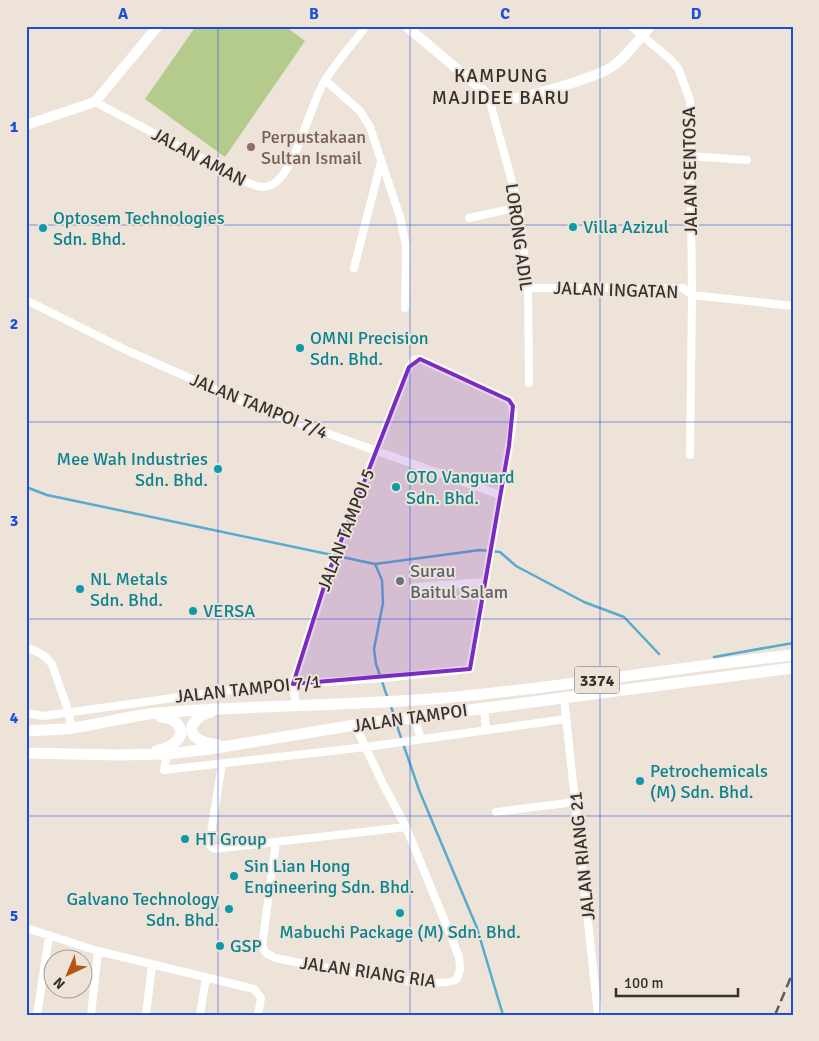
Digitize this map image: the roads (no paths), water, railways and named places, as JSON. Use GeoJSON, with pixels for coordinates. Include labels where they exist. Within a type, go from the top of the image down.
{"type":"FeatureCollection","features":[{"type":"Feature","properties":{"kind":"main road","name":"JALAN TAMPOI"},"geometry":{"type":"LineString","coordinates":[[26,731],[71,728],[142,715],[296,705],[379,703],[450,697],[561,685],[793,655]]}},
{"type":"Feature","properties":{"kind":"main road","name":"JALAN TAMPOI"},"geometry":{"type":"LineString","coordinates":[[26,754],[166,754],[224,747],[355,725],[793,668]]}},
{"type":"Feature","properties":{"kind":"main road"},"geometry":{"type":"LineString","coordinates":[[218,709],[198,717],[191,728],[195,737],[199,740],[224,747]]}},
{"type":"Feature","properties":{"kind":"main road"},"geometry":{"type":"LineString","coordinates":[[142,715],[168,717],[178,725],[181,734],[176,742],[165,748],[142,754]]}},
{"type":"Feature","properties":{"kind":"street"},"geometry":{"type":"LineString","coordinates":[[26,125],[95,102],[158,26]]}},
{"type":"Feature","properties":{"kind":"street","name":"JALAN AMAN"},"geometry":{"type":"LineString","coordinates":[[95,102],[244,181],[262,188],[274,184],[282,178],[291,162],[325,80],[366,26]]}},
{"type":"Feature","properties":{"kind":"street"},"geometry":{"type":"LineString","coordinates":[[406,26],[488,95],[507,99],[593,75],[614,65],[650,26]]}},
{"type":"Feature","properties":{"kind":"street","name":"JALAN SENTOSA"},"geometry":{"type":"LineString","coordinates":[[631,26],[678,68],[690,100],[689,156],[692,295],[690,455]]}},
{"type":"Feature","properties":{"kind":"street"},"geometry":{"type":"LineString","coordinates":[[325,80],[360,111],[370,128],[382,162],[400,217],[406,246],[405,308]]}},
{"type":"Feature","properties":{"kind":"street","name":"LORONG ADIL"},"geometry":{"type":"LineString","coordinates":[[488,95],[519,207],[528,288],[529,383]]}},
{"type":"Feature","properties":{"kind":"street"},"geometry":{"type":"LineString","coordinates":[[689,156],[747,160]]}},
{"type":"Feature","properties":{"kind":"street"},"geometry":{"type":"LineString","coordinates":[[354,268],[382,162]]}},
{"type":"Feature","properties":{"kind":"street"},"geometry":{"type":"LineString","coordinates":[[469,218],[519,207]]}},
{"type":"Feature","properties":{"kind":"street","name":"JALAN INGATAN"},"geometry":{"type":"LineString","coordinates":[[528,288],[683,288],[692,295],[793,306]]}},
{"type":"Feature","properties":{"kind":"street","name":"JALAN TAMPOI 7/4"},"geometry":{"type":"LineString","coordinates":[[26,300],[128,351],[230,397],[296,423],[500,495]]}},
{"type":"Feature","properties":{"kind":"street","name":"JALAN TAMPOI 5"},"geometry":{"type":"LineString","coordinates":[[296,705],[293,684],[332,563],[409,367],[414,360],[420,359],[509,400],[513,406],[500,495]]}},
{"type":"Feature","properties":{"kind":"street"},"geometry":{"type":"LineString","coordinates":[[415,587],[486,580],[500,495]]}},
{"type":"Feature","properties":{"kind":"street","name":"JALAN TAMPOI 7/1"},"geometry":{"type":"LineString","coordinates":[[26,714],[43,716],[219,692],[470,669],[486,580]]}},
{"type":"Feature","properties":{"kind":"street"},"geometry":{"type":"LineString","coordinates":[[26,648],[33,649],[48,658],[52,664],[69,713],[71,728]]}},
{"type":"Feature","properties":{"kind":"street"},"geometry":{"type":"LineString","coordinates":[[218,709],[219,692]]}},
{"type":"Feature","properties":{"kind":"street","name":"JALAN RIANG 21"},"geometry":{"type":"LineString","coordinates":[[564,698],[598,1015]]}},
{"type":"Feature","properties":{"kind":"street"},"geometry":{"type":"LineString","coordinates":[[484,708],[486,730]]}},
{"type":"Feature","properties":{"kind":"street"},"geometry":{"type":"LineString","coordinates":[[414,717],[421,739]]}},
{"type":"Feature","properties":{"kind":"street"},"geometry":{"type":"LineString","coordinates":[[166,754],[164,770],[366,747],[566,719]]}},
{"type":"Feature","properties":{"kind":"street","name":"JALAN RIANG RIA"},"geometry":{"type":"LineString","coordinates":[[276,842],[262,946],[266,953],[275,958],[405,980],[446,983],[457,979],[460,969],[459,957],[406,827],[355,725]]}},
{"type":"Feature","properties":{"kind":"street"},"geometry":{"type":"LineString","coordinates":[[222,764],[209,845],[214,850],[406,827]]}},
{"type":"Feature","properties":{"kind":"street"},"geometry":{"type":"LineString","coordinates":[[496,812],[575,802]]}},
{"type":"Feature","properties":{"kind":"street"},"geometry":{"type":"LineString","coordinates":[[26,928],[98,951],[254,989],[261,998],[258,1015]]}},
{"type":"Feature","properties":{"kind":"street"},"geometry":{"type":"LineString","coordinates":[[37,1015],[49,936]]}},
{"type":"Feature","properties":{"kind":"street"},"geometry":{"type":"LineString","coordinates":[[91,1015],[98,951]]}},
{"type":"Feature","properties":{"kind":"street"},"geometry":{"type":"LineString","coordinates":[[146,1015],[152,965]]}},
{"type":"Feature","properties":{"kind":"street"},"geometry":{"type":"LineString","coordinates":[[200,1015],[206,978]]}},
{"type":"Feature","properties":{"kind":"waterway"},"geometry":{"type":"LineString","coordinates":[[26,487],[47,495],[375,564],[480,550],[500,552],[516,566],[584,602],[624,617],[659,654]]}},
{"type":"Feature","properties":{"kind":"waterway"},"geometry":{"type":"LineString","coordinates":[[375,564],[382,580],[383,603],[374,649],[376,664],[388,699]]}},
{"type":"Feature","properties":{"kind":"waterway"},"geometry":{"type":"LineString","coordinates":[[714,657],[793,643]]}},
{"type":"Feature","properties":{"kind":"waterway"},"geometry":{"type":"LineString","coordinates":[[390,704],[394,715]]}},
{"type":"Feature","properties":{"kind":"waterway"},"geometry":{"type":"LineString","coordinates":[[396,723],[419,790],[477,928],[503,1015]]}},
{"type":"Feature","properties":{"kind":"railway"},"geometry":{"type":"LineString","coordinates":[[775,1015],[793,972]]}},
{"type":"Feature","properties":{"kind":"place","name":"Perpustakaan Sultan Ismail"},"geometry":{"type":"Point","coordinates":[251,147]}},
{"type":"Feature","properties":{"kind":"place","name":"Villa Azizul"},"geometry":{"type":"Point","coordinates":[573,227]}},
{"type":"Feature","properties":{"kind":"place","name":"Optosem Technologies Sdn. Bhd."},"geometry":{"type":"Point","coordinates":[43,228]}},
{"type":"Feature","properties":{"kind":"place","name":"OMNI Precision Sdn. Bhd."},"geometry":{"type":"Point","coordinates":[300,348]}},
{"type":"Feature","properties":{"kind":"place","name":"Mee Wah Industries Sdn. Bhd."},"geometry":{"type":"Point","coordinates":[218,469]}},
{"type":"Feature","properties":{"kind":"place","name":"OTO Vanguard Sdn. Bhd."},"geometry":{"type":"Point","coordinates":[396,487]}},
{"type":"Feature","properties":{"kind":"place","name":"Surau Baitul Salam"},"geometry":{"type":"Point","coordinates":[400,581]}},
{"type":"Feature","properties":{"kind":"place","name":"NL Metals Sdn. Bhd."},"geometry":{"type":"Point","coordinates":[80,589]}},
{"type":"Feature","properties":{"kind":"place","name":"VERSA"},"geometry":{"type":"Point","coordinates":[193,611]}},
{"type":"Feature","properties":{"kind":"place","name":"Petrochemicals (M) Sdn. Bhd."},"geometry":{"type":"Point","coordinates":[640,781]}},
{"type":"Feature","properties":{"kind":"place","name":"HT Group"},"geometry":{"type":"Point","coordinates":[185,839]}},
{"type":"Feature","properties":{"kind":"place","name":"Sin Lian Hong Engineering Sdn. Bhd."},"geometry":{"type":"Point","coordinates":[234,876]}},
{"type":"Feature","properties":{"kind":"place","name":"Galvano Technology Sdn. Bhd."},"geometry":{"type":"Point","coordinates":[229,909]}},
{"type":"Feature","properties":{"kind":"place","name":"Mabuchi Package (M) Sdn. Bhd."},"geometry":{"type":"Point","coordinates":[400,913]}},
{"type":"Feature","properties":{"kind":"place","name":"GSP"},"geometry":{"type":"Point","coordinates":[220,946]}},
{"type":"Feature","properties":{"kind":"district","name":"KAMPUNG MAJIDEE BARU"},"geometry":{"type":"Point","coordinates":[501,86]}}]}
